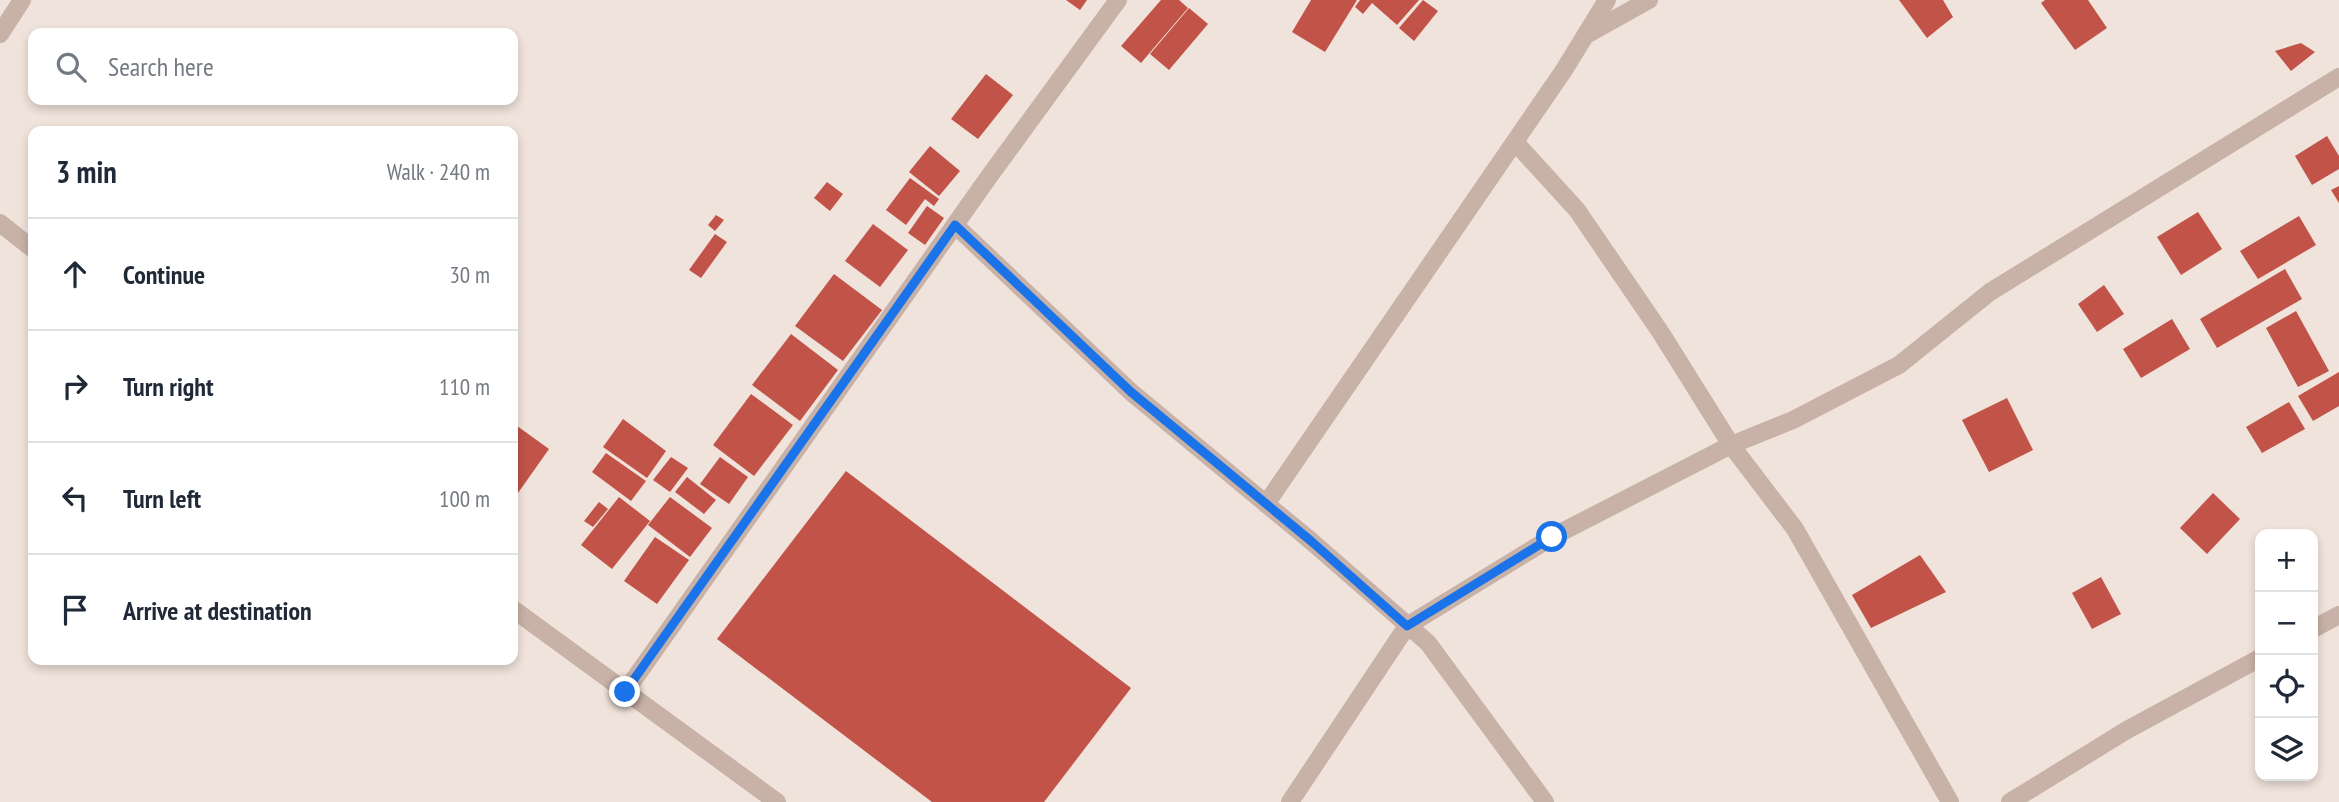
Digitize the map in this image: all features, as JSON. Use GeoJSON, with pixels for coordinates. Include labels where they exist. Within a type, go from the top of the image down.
{"type":"FeatureCollection","features":[{"type":"Feature","properties":{"kind":"street"},"geometry":{"type":"LineString","coordinates":[[0,34],[22,0]]}},
{"type":"Feature","properties":{"kind":"street"},"geometry":{"type":"LineString","coordinates":[[625,692],[955,225],[1118,0]]}},
{"type":"Feature","properties":{"kind":"street"},"geometry":{"type":"LineString","coordinates":[[1266,504],[1515,142],[1607,0]]}},
{"type":"Feature","properties":{"kind":"street"},"geometry":{"type":"LineString","coordinates":[[1586,35],[1649,0]]}},
{"type":"Feature","properties":{"kind":"street"},"geometry":{"type":"LineString","coordinates":[[1290,802],[1407,626],[1552,537],[1731,445],[1793,421],[1899,366],[1990,292],[2339,77]]}},
{"type":"Feature","properties":{"kind":"street"},"geometry":{"type":"LineString","coordinates":[[1515,142],[1577,211],[1661,333],[1731,445],[1795,529],[1950,802]]}},
{"type":"Feature","properties":{"kind":"street"},"geometry":{"type":"LineString","coordinates":[[0,223],[28,245]]}},
{"type":"Feature","properties":{"kind":"street"},"geometry":{"type":"LineString","coordinates":[[955,225],[1131,392],[1428,643],[1545,802]]}},
{"type":"Feature","properties":{"kind":"street"},"geometry":{"type":"LineString","coordinates":[[518,613],[777,802]]}},
{"type":"Feature","properties":{"kind":"street"},"geometry":{"type":"LineString","coordinates":[[2318,626],[2339,615]]}},
{"type":"Feature","properties":{"kind":"street"},"geometry":{"type":"LineString","coordinates":[[2010,802],[2127,730],[2255,661]]}},
{"type":"Feature","properties":{"kind":"building"},"geometry":{"type":"Polygon","coordinates":[[[1066,0],[1087,0],[1080,10],[1066,0]]]}},
{"type":"Feature","properties":{"kind":"building"},"geometry":{"type":"Polygon","coordinates":[[[1161,0],[1179,0],[1188,8],[1141,63],[1121,46],[1161,0]]]}},
{"type":"Feature","properties":{"kind":"building"},"geometry":{"type":"Polygon","coordinates":[[[1311,0],[1357,0],[1325,52],[1292,32],[1311,0]]]}},
{"type":"Feature","properties":{"kind":"building"},"geometry":{"type":"Polygon","coordinates":[[[1360,0],[1419,0],[1397,25],[1372,3],[1363,14],[1355,7],[1360,0]]]}},
{"type":"Feature","properties":{"kind":"building"},"geometry":{"type":"Polygon","coordinates":[[[1423,0],[1438,11],[1414,41],[1399,28],[1423,0]]]}},
{"type":"Feature","properties":{"kind":"building"},"geometry":{"type":"Polygon","coordinates":[[[1899,0],[1943,0],[1953,17],[1927,38],[1899,0]]]}},
{"type":"Feature","properties":{"kind":"building"},"geometry":{"type":"Polygon","coordinates":[[[2045,0],[2088,0],[2107,28],[2075,50],[2041,3],[2045,0]]]}},
{"type":"Feature","properties":{"kind":"building"},"geometry":{"type":"Polygon","coordinates":[[[1189,8],[1208,24],[1169,70],[1150,54],[1189,8]]]}},
{"type":"Feature","properties":{"kind":"building"},"geometry":{"type":"Polygon","coordinates":[[[2301,43],[2315,52],[2291,71],[2275,51],[2301,43]]]}},
{"type":"Feature","properties":{"kind":"building"},"geometry":{"type":"Polygon","coordinates":[[[986,74],[1013,95],[978,139],[951,119],[986,74]]]}},
{"type":"Feature","properties":{"kind":"building"},"geometry":{"type":"Polygon","coordinates":[[[2327,136],[2339,156],[2339,169],[2312,185],[2295,156],[2327,136]]]}},
{"type":"Feature","properties":{"kind":"building"},"geometry":{"type":"Polygon","coordinates":[[[930,146],[960,171],[939,196],[909,172],[930,146]]]}},
{"type":"Feature","properties":{"kind":"building"},"geometry":{"type":"Polygon","coordinates":[[[910,178],[939,199],[934,206],[925,199],[906,225],[886,210],[910,178]]]}},
{"type":"Feature","properties":{"kind":"building"},"geometry":{"type":"Polygon","coordinates":[[[827,182],[843,194],[830,211],[814,198],[827,182]]]}},
{"type":"Feature","properties":{"kind":"building"},"geometry":{"type":"Polygon","coordinates":[[[2339,186],[2339,203],[2331,190],[2339,186]]]}},
{"type":"Feature","properties":{"kind":"building"},"geometry":{"type":"Polygon","coordinates":[[[927,206],[944,218],[925,245],[908,233],[927,206]]]}},
{"type":"Feature","properties":{"kind":"building"},"geometry":{"type":"Polygon","coordinates":[[[2198,212],[2222,249],[2181,275],[2157,237],[2198,212]]]}},
{"type":"Feature","properties":{"kind":"building"},"geometry":{"type":"Polygon","coordinates":[[[716,215],[724,220],[715,231],[708,225],[716,215]]]}},
{"type":"Feature","properties":{"kind":"building"},"geometry":{"type":"Polygon","coordinates":[[[2299,216],[2316,245],[2258,279],[2240,251],[2299,216]]]}},
{"type":"Feature","properties":{"kind":"building"},"geometry":{"type":"Polygon","coordinates":[[[873,224],[908,250],[880,287],[845,261],[873,224]]]}},
{"type":"Feature","properties":{"kind":"building"},"geometry":{"type":"Polygon","coordinates":[[[715,234],[727,242],[701,278],[689,270],[715,234]]]}},
{"type":"Feature","properties":{"kind":"building"},"geometry":{"type":"Polygon","coordinates":[[[2285,269],[2302,299],[2217,348],[2200,319],[2285,269]]]}},
{"type":"Feature","properties":{"kind":"building"},"geometry":{"type":"Polygon","coordinates":[[[834,274],[882,310],[843,361],[795,326],[834,274]]]}},
{"type":"Feature","properties":{"kind":"building"},"geometry":{"type":"Polygon","coordinates":[[[2104,285],[2124,314],[2097,332],[2078,304],[2104,285]]]}},
{"type":"Feature","properties":{"kind":"building"},"geometry":{"type":"Polygon","coordinates":[[[2296,311],[2329,371],[2298,387],[2266,328],[2296,311]]]}},
{"type":"Feature","properties":{"kind":"building"},"geometry":{"type":"Polygon","coordinates":[[[2172,319],[2190,349],[2141,378],[2123,349],[2172,319]]]}},
{"type":"Feature","properties":{"kind":"building"},"geometry":{"type":"Polygon","coordinates":[[[791,334],[838,370],[800,421],[752,385],[791,334]]]}},
{"type":"Feature","properties":{"kind":"building"},"geometry":{"type":"Polygon","coordinates":[[[2339,372],[2339,406],[2313,421],[2298,396],[2339,372]]]}},
{"type":"Feature","properties":{"kind":"building"},"geometry":{"type":"Polygon","coordinates":[[[751,394],[793,425],[754,476],[713,445],[751,394]]]}},
{"type":"Feature","properties":{"kind":"building"},"geometry":{"type":"Polygon","coordinates":[[[2007,398],[2033,450],[1989,472],[1962,420],[2007,398]]]}},
{"type":"Feature","properties":{"kind":"building"},"geometry":{"type":"Polygon","coordinates":[[[2289,402],[2305,429],[2262,453],[2246,427],[2289,402]]]}},
{"type":"Feature","properties":{"kind":"building"},"geometry":{"type":"Polygon","coordinates":[[[623,419],[666,451],[647,478],[603,447],[623,419]]]}},
{"type":"Feature","properties":{"kind":"building"},"geometry":{"type":"Polygon","coordinates":[[[518,427],[549,449],[518,493],[518,427]]]}},
{"type":"Feature","properties":{"kind":"building"},"geometry":{"type":"Polygon","coordinates":[[[606,453],[646,481],[631,501],[592,472],[606,453]]]}},
{"type":"Feature","properties":{"kind":"building"},"geometry":{"type":"Polygon","coordinates":[[[671,457],[688,468],[670,492],[653,480],[671,457]]]}},
{"type":"Feature","properties":{"kind":"building"},"geometry":{"type":"Polygon","coordinates":[[[720,457],[748,477],[729,504],[700,484],[720,457]]]}},
{"type":"Feature","properties":{"kind":"building"},"geometry":{"type":"Polygon","coordinates":[[[846,471],[1131,688],[1044,802],[932,802],[717,639],[846,471]]]}},
{"type":"Feature","properties":{"kind":"building"},"geometry":{"type":"Polygon","coordinates":[[[687,477],[716,500],[704,514],[675,492],[687,477]]]}},
{"type":"Feature","properties":{"kind":"building"},"geometry":{"type":"Polygon","coordinates":[[[2213,493],[2240,519],[2207,554],[2180,528],[2213,493]]]}},
{"type":"Feature","properties":{"kind":"building"},"geometry":{"type":"Polygon","coordinates":[[[619,497],[650,521],[612,569],[581,545],[619,497]]]}},
{"type":"Feature","properties":{"kind":"building"},"geometry":{"type":"Polygon","coordinates":[[[670,497],[712,528],[690,557],[648,525],[670,497]]]}},
{"type":"Feature","properties":{"kind":"building"},"geometry":{"type":"Polygon","coordinates":[[[599,502],[608,509],[593,527],[584,521],[599,502]]]}},
{"type":"Feature","properties":{"kind":"building"},"geometry":{"type":"Polygon","coordinates":[[[655,537],[689,560],[657,604],[624,581],[655,537]]]}},
{"type":"Feature","properties":{"kind":"building"},"geometry":{"type":"Polygon","coordinates":[[[1920,555],[1946,592],[1871,628],[1852,595],[1920,555]]]}},
{"type":"Feature","properties":{"kind":"building"},"geometry":{"type":"Polygon","coordinates":[[[2101,577],[2121,614],[2092,629],[2072,593],[2101,577]]]}},
{"type":"Feature","properties":{"kind":"route"},"geometry":{"type":"LineString","coordinates":[[625,692],[955,225],[1131,392],[1311,541],[1407,626],[1552,537]]}}]}
